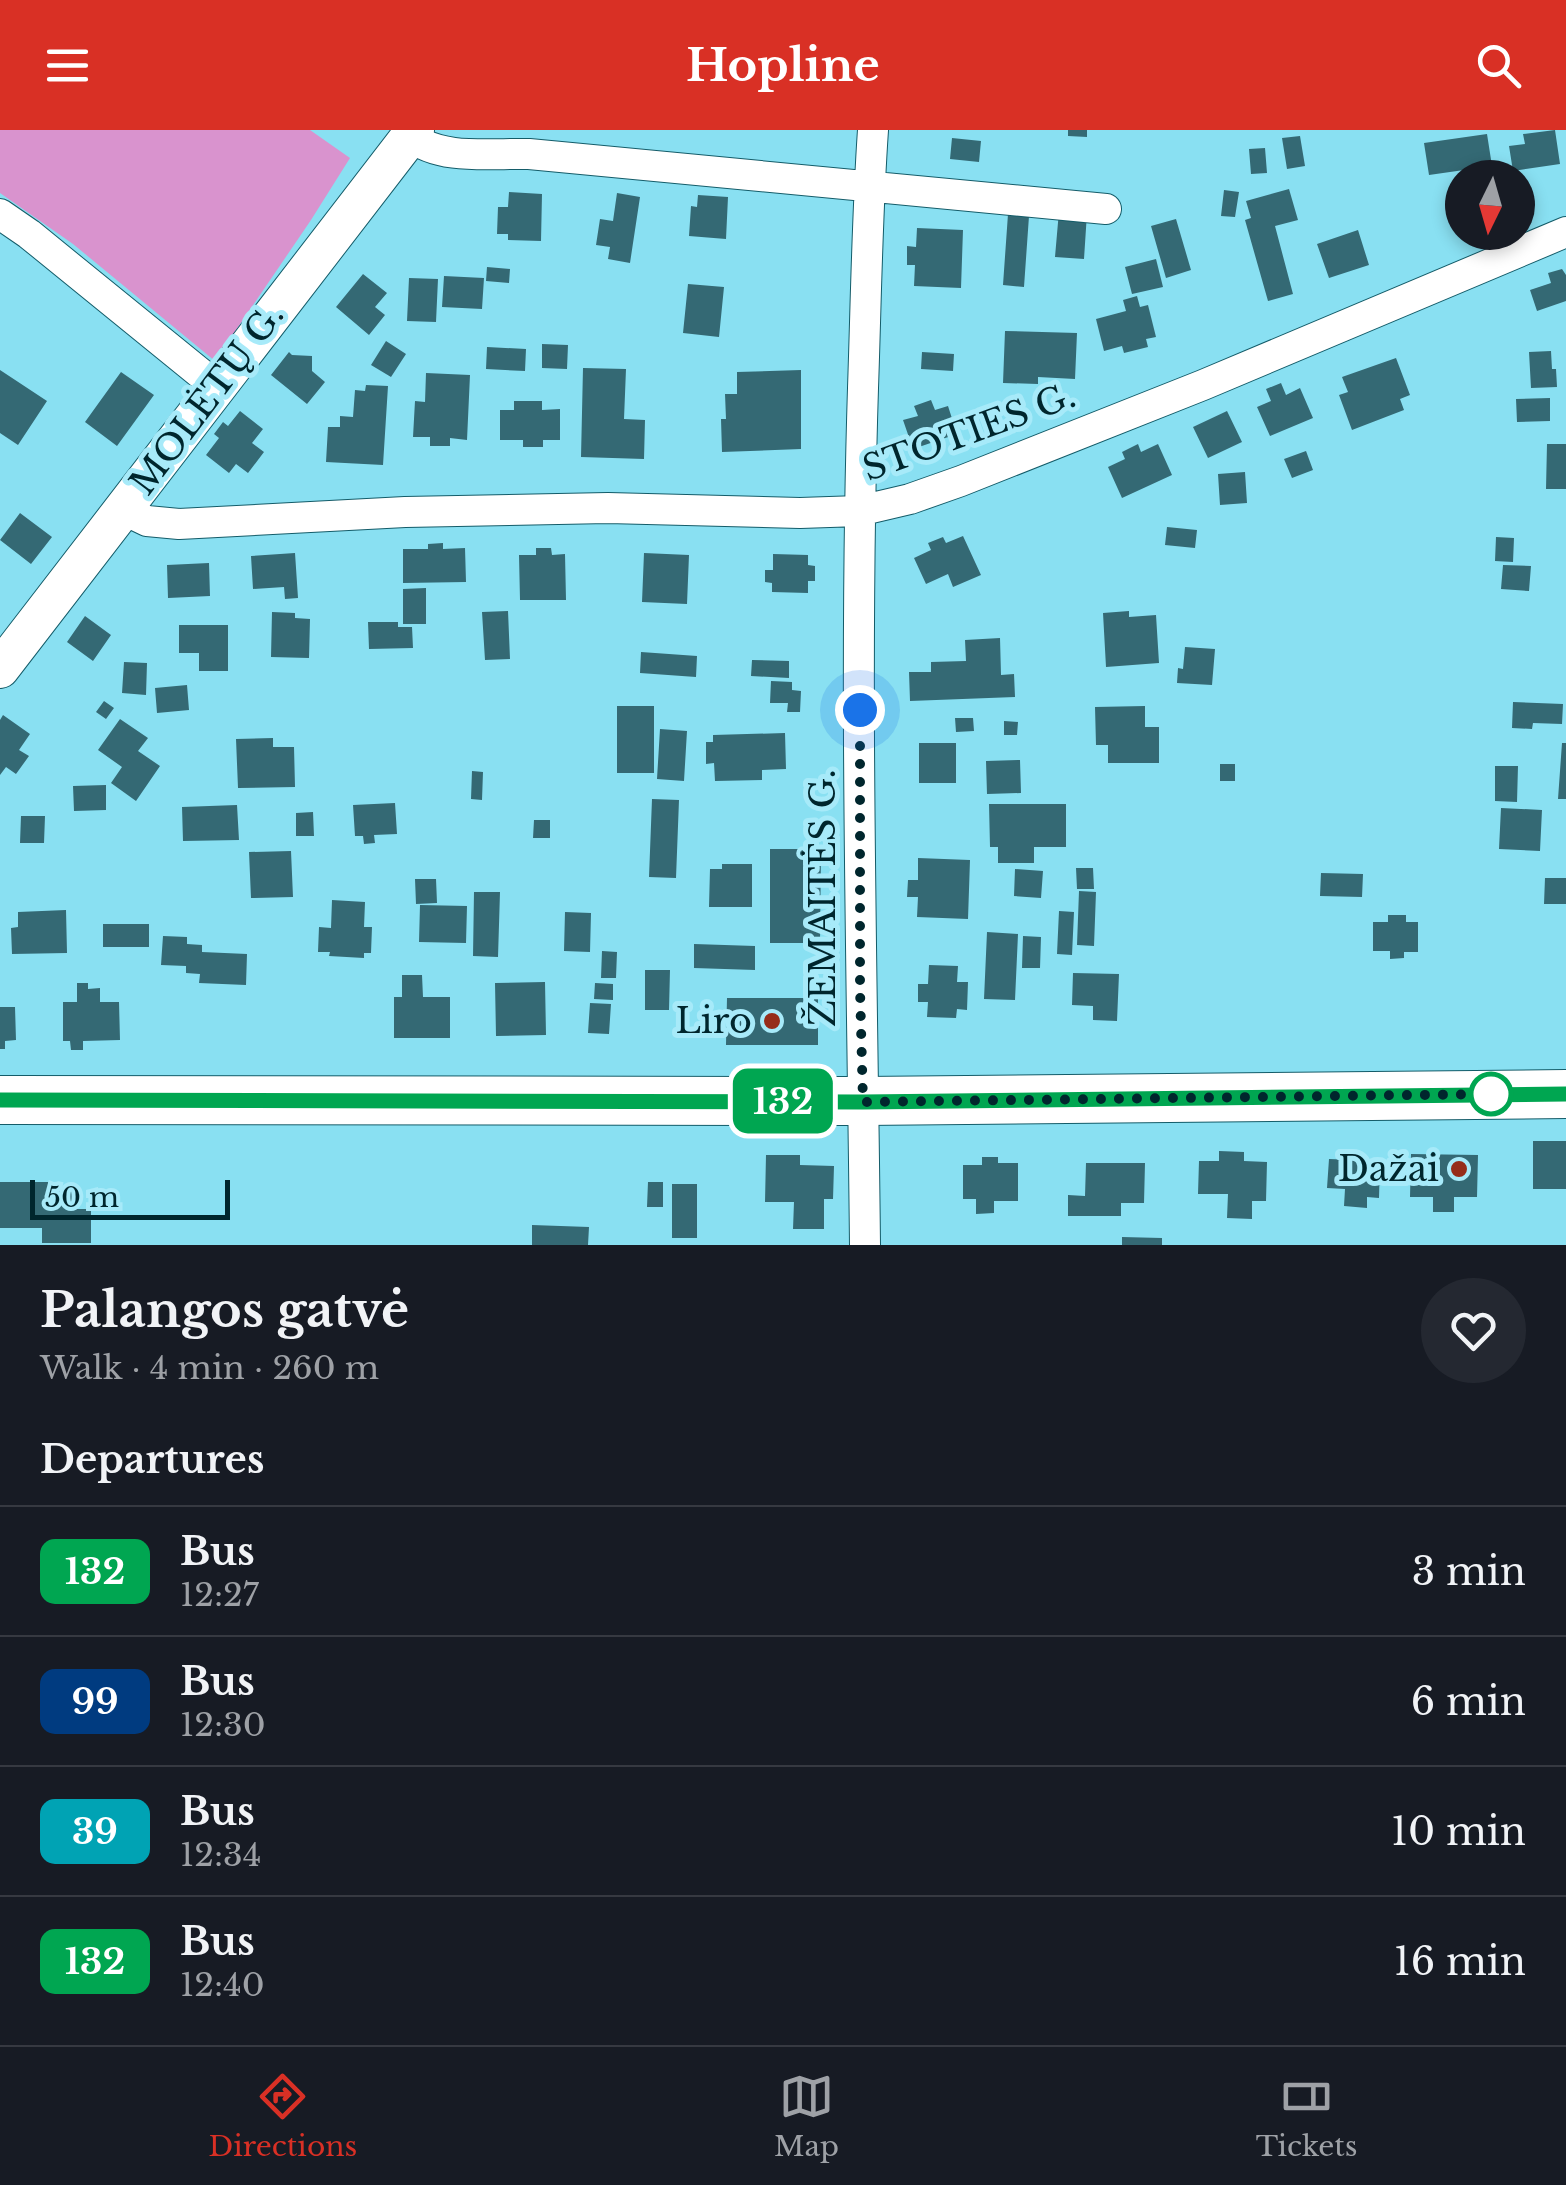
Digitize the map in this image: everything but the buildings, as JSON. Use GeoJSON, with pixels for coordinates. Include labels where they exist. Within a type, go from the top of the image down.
{"type":"FeatureCollection","features":[{"type":"Feature","properties":{"kind":"main road"},"geometry":{"type":"LineString","coordinates":[[0,1100],[863,1102],[1566,1094]]}},
{"type":"Feature","properties":{"kind":"street","name":"ŽEMAITĖS G."},"geometry":{"type":"LineString","coordinates":[[865,1245],[859,511],[874,130]]}},
{"type":"Feature","properties":{"kind":"street"},"geometry":{"type":"LineString","coordinates":[[412,133],[421,145],[434,150],[529,154],[1106,209]]}},
{"type":"Feature","properties":{"kind":"street","name":"MOLĖTŲ G."},"geometry":{"type":"LineString","coordinates":[[1,667],[412,133]]}},
{"type":"Feature","properties":{"kind":"street"},"geometry":{"type":"LineString","coordinates":[[0,214],[216,386]]}},
{"type":"Feature","properties":{"kind":"street","name":"STOTIES G."},"geometry":{"type":"LineString","coordinates":[[122,510],[147,521],[180,524],[405,512],[608,508],[859,511],[961,482],[1566,232]]}},
{"type":"Feature","properties":{"kind":"shaded area"},"geometry":{"type":"Polygon","coordinates":[[[0,130],[310,130],[350,158],[215,361],[73,244],[0,193],[0,130]]]}},
{"type":"Feature","properties":{"kind":"bus line","name":"132"},"geometry":{"type":"LineString","coordinates":[[0,1100],[863,1102],[1566,1094]]}},
{"type":"Feature","properties":{"kind":"place","name":"Liro"},"geometry":{"type":"Point","coordinates":[772,1021]}},
{"type":"Feature","properties":{"kind":"place","name":"Dažai"},"geometry":{"type":"Point","coordinates":[1459,1169]}},
{"type":"Feature","properties":{"kind":"route"},"geometry":{"type":"LineString","coordinates":[[860,710],[863,1102],[1491,1094]]}}]}
